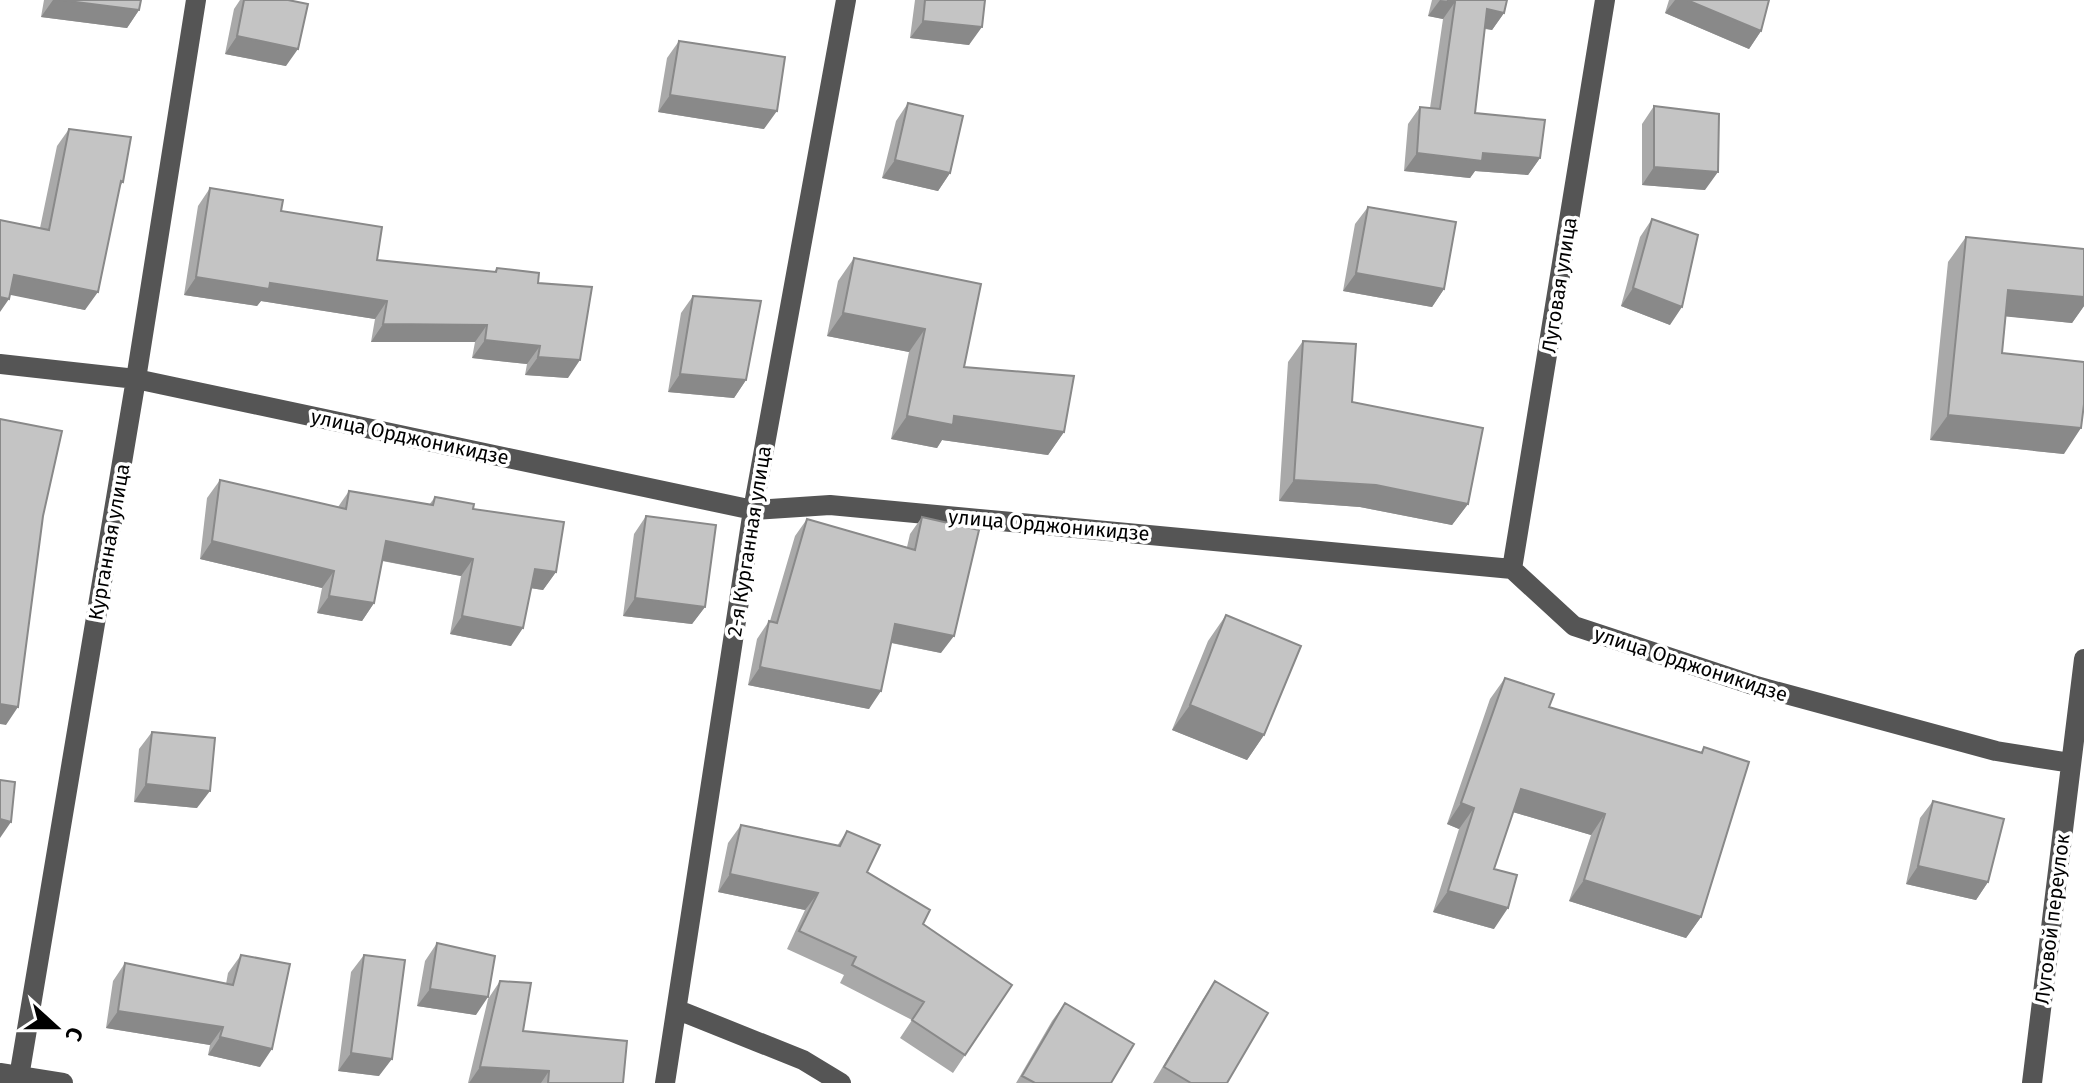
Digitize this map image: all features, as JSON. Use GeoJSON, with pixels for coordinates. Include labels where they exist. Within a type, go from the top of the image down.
{"type":"FeatureCollection","features":[{"type":"Feature","properties":{"kind":"street","name":"Курганная улица"},"geometry":{"type":"LineString","coordinates":[[12,1077],[136,379],[196,0]]}},
{"type":"Feature","properties":{"kind":"street","name":"2-я Курганная улица"},"geometry":{"type":"LineString","coordinates":[[665,1083],[753,510],[846,0]]}},
{"type":"Feature","properties":{"kind":"street","name":"Луговая улица"},"geometry":{"type":"LineString","coordinates":[[1512,569],[1605,0]]}},
{"type":"Feature","properties":{"kind":"street","name":"улица Орджоникидзе"},"geometry":{"type":"LineString","coordinates":[[0,364],[136,379],[753,510],[830,505],[1512,569],[1574,626],[1756,686],[1996,751],[2071,763]]}},
{"type":"Feature","properties":{"kind":"street","name":"Луговой переулок"},"geometry":{"type":"LineString","coordinates":[[2032,1083],[2084,659]]}},
{"type":"Feature","properties":{"kind":"street"},"geometry":{"type":"LineString","coordinates":[[678,1010],[803,1060],[841,1083]]}},
{"type":"Feature","properties":{"kind":"street"},"geometry":{"type":"LineString","coordinates":[[12,1077],[63,1083]]}},
{"type":"Feature","properties":{"kind":"building"},"geometry":{"type":"Polygon","coordinates":[[[60,0],[141,0],[139,10],[60,0]]]}},
{"type":"Feature","properties":{"kind":"building"},"geometry":{"type":"Polygon","coordinates":[[[244,0],[288,0],[308,4],[298,49],[237,36],[244,0]]]}},
{"type":"Feature","properties":{"kind":"building"},"geometry":{"type":"Polygon","coordinates":[[[925,0],[985,0],[982,27],[923,21],[925,0]]]}},
{"type":"Feature","properties":{"kind":"building"},"geometry":{"type":"Polygon","coordinates":[[[1447,0],[1507,0],[1504,13],[1487,9],[1475,113],[1545,120],[1540,158],[1483,153],[1482,161],[1417,153],[1420,107],[1440,109],[1455,2],[1447,0]]]}},
{"type":"Feature","properties":{"kind":"building"},"geometry":{"type":"Polygon","coordinates":[[[1687,0],[1769,0],[1761,31],[1687,0]]]}},
{"type":"Feature","properties":{"kind":"building"},"geometry":{"type":"Polygon","coordinates":[[[679,41],[785,57],[777,111],[670,95],[679,41]]]}},
{"type":"Feature","properties":{"kind":"building"},"geometry":{"type":"Polygon","coordinates":[[[908,103],[963,116],[950,173],[895,160],[908,103]]]}},
{"type":"Feature","properties":{"kind":"building"},"geometry":{"type":"Polygon","coordinates":[[[1654,106],[1719,114],[1718,172],[1654,167],[1654,106]]]}},
{"type":"Feature","properties":{"kind":"building"},"geometry":{"type":"Polygon","coordinates":[[[69,129],[131,137],[98,292],[14,275],[9,299],[0,297],[0,220],[49,230],[69,129]]]}},
{"type":"Feature","properties":{"kind":"building"},"geometry":{"type":"Polygon","coordinates":[[[210,188],[283,200],[281,211],[382,227],[377,260],[496,272],[497,268],[539,273],[538,283],[592,287],[580,360],[538,357],[540,346],[485,340],[487,325],[383,324],[387,301],[270,283],[269,289],[196,277],[210,188]]]}},
{"type":"Feature","properties":{"kind":"building"},"geometry":{"type":"Polygon","coordinates":[[[1368,207],[1456,222],[1444,289],[1356,273],[1368,207]]]}},
{"type":"Feature","properties":{"kind":"building"},"geometry":{"type":"Polygon","coordinates":[[[1652,219],[1698,235],[1682,307],[1633,288],[1652,219]]]}},
{"type":"Feature","properties":{"kind":"building"},"geometry":{"type":"Polygon","coordinates":[[[1966,237],[2084,249],[2084,297],[2008,290],[2002,353],[2084,362],[2081,428],[1948,415],[1966,237]]]}},
{"type":"Feature","properties":{"kind":"building"},"geometry":{"type":"Polygon","coordinates":[[[854,258],[981,284],[964,367],[1074,376],[1064,432],[954,416],[953,425],[907,416],[925,329],[843,313],[854,258]]]}},
{"type":"Feature","properties":{"kind":"building"},"geometry":{"type":"Polygon","coordinates":[[[693,296],[761,301],[746,380],[680,374],[693,296]]]}},
{"type":"Feature","properties":{"kind":"building"},"geometry":{"type":"Polygon","coordinates":[[[1303,341],[1356,344],[1352,402],[1483,428],[1468,504],[1376,485],[1294,480],[1303,341]]]}},
{"type":"Feature","properties":{"kind":"building"},"geometry":{"type":"Polygon","coordinates":[[[0,419],[62,431],[43,516],[18,707],[0,704],[0,419]]]}},
{"type":"Feature","properties":{"kind":"building"},"geometry":{"type":"Polygon","coordinates":[[[220,480],[346,509],[349,491],[433,505],[435,497],[474,504],[473,509],[564,522],[556,572],[535,569],[523,628],[462,616],[473,559],[386,541],[374,603],[329,596],[334,571],[212,541],[220,480]]]}},
{"type":"Feature","properties":{"kind":"building"},"geometry":{"type":"Polygon","coordinates":[[[646,516],[716,525],[705,607],[635,598],[646,516]]]}},
{"type":"Feature","properties":{"kind":"building"},"geometry":{"type":"Polygon","coordinates":[[[922,517],[979,530],[954,636],[895,624],[881,691],[760,667],[769,621],[777,623],[807,519],[915,550],[922,517]]]}},
{"type":"Feature","properties":{"kind":"building"},"geometry":{"type":"Polygon","coordinates":[[[1226,615],[1301,646],[1264,735],[1190,705],[1226,615]]]}},
{"type":"Feature","properties":{"kind":"building"},"geometry":{"type":"Polygon","coordinates":[[[1505,678],[1554,694],[1549,707],[1702,753],[1704,747],[1749,762],[1701,917],[1584,880],[1605,814],[1521,789],[1494,869],[1517,875],[1508,908],[1448,891],[1474,808],[1461,803],[1505,678]]]}},
{"type":"Feature","properties":{"kind":"building"},"geometry":{"type":"Polygon","coordinates":[[[152,732],[215,738],[210,791],[146,784],[152,732]]]}},
{"type":"Feature","properties":{"kind":"building"},"geometry":{"type":"Polygon","coordinates":[[[0,780],[15,782],[11,822],[0,819],[0,780]]]}},
{"type":"Feature","properties":{"kind":"building"},"geometry":{"type":"Polygon","coordinates":[[[1933,801],[2004,819],[1988,882],[1918,866],[1933,801]]]}},
{"type":"Feature","properties":{"kind":"building"},"geometry":{"type":"Polygon","coordinates":[[[741,825],[840,846],[847,831],[880,845],[867,872],[930,910],[923,924],[1012,985],[965,1055],[912,1020],[924,1002],[852,965],[856,957],[799,931],[818,893],[730,874],[741,825]]]}},
{"type":"Feature","properties":{"kind":"building"},"geometry":{"type":"Polygon","coordinates":[[[437,943],[495,956],[488,997],[430,989],[437,943]]]}},
{"type":"Feature","properties":{"kind":"building"},"geometry":{"type":"Polygon","coordinates":[[[241,955],[290,964],[272,1049],[220,1037],[223,1027],[118,1011],[125,963],[233,985],[241,955]]]}},
{"type":"Feature","properties":{"kind":"building"},"geometry":{"type":"Polygon","coordinates":[[[364,955],[405,960],[392,1059],[351,1053],[364,955]]]}},
{"type":"Feature","properties":{"kind":"building"},"geometry":{"type":"Polygon","coordinates":[[[500,981],[531,983],[523,1031],[627,1041],[623,1083],[548,1083],[549,1071],[480,1067],[500,981]]]}},
{"type":"Feature","properties":{"kind":"building"},"geometry":{"type":"Polygon","coordinates":[[[1215,981],[1268,1013],[1227,1083],[1191,1083],[1164,1067],[1215,981]]]}},
{"type":"Feature","properties":{"kind":"building"},"geometry":{"type":"Polygon","coordinates":[[[1065,1003],[1134,1044],[1111,1083],[1035,1083],[1022,1076],[1065,1003]]]}}]}
